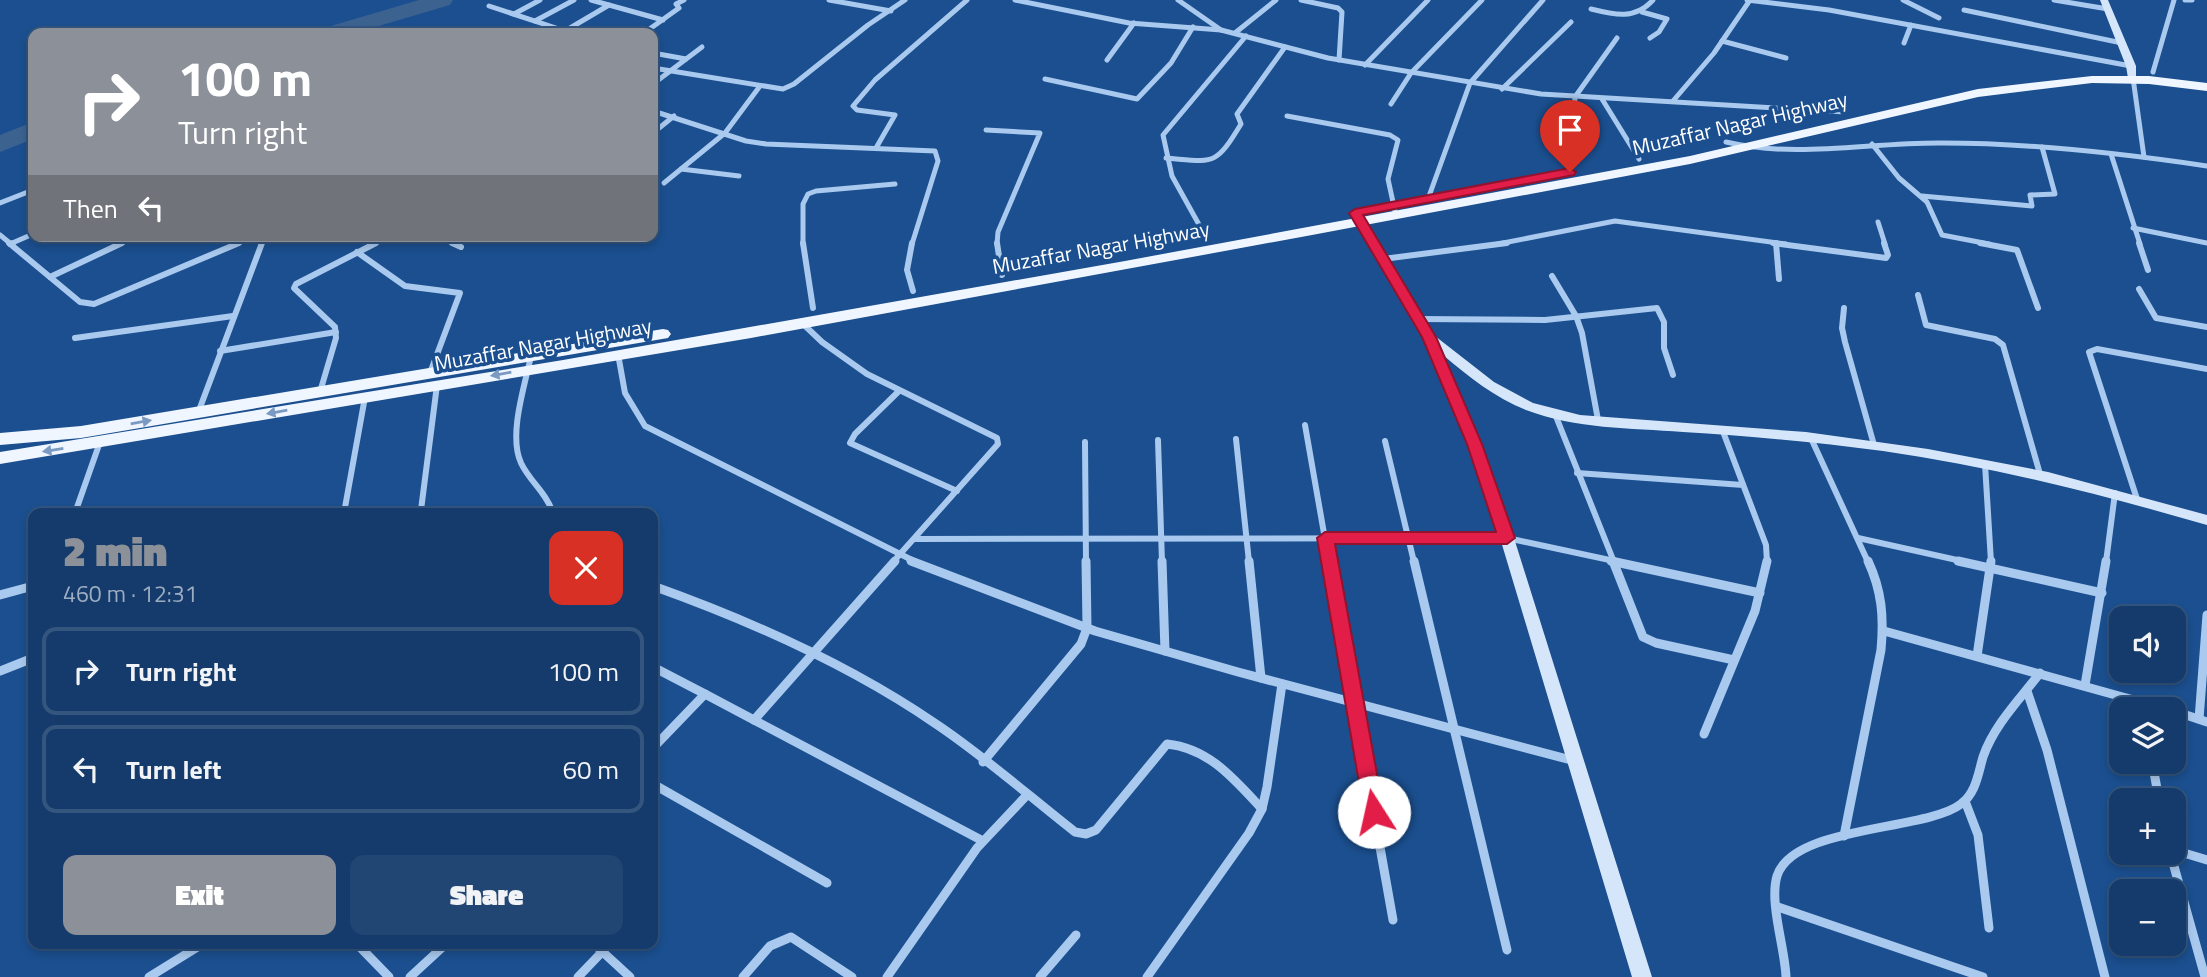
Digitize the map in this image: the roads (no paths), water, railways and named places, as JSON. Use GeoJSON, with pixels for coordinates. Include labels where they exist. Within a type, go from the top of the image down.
{"type":"FeatureCollection","features":[{"type":"Feature","properties":{"kind":"main road"},"geometry":{"type":"LineString","coordinates":[[2106,4],[2132,72]]}},
{"type":"Feature","properties":{"kind":"main road","name":"Muzaffar Nagar Highway"},"geometry":{"type":"LineString","coordinates":[[0,439],[81,432],[320,392],[433,379],[813,308],[1207,239],[1394,211],[1748,147],[1995,89],[2132,72],[2207,87]]}},
{"type":"Feature","properties":{"kind":"main road","name":"Muzaffar Nagar Highway"},"geometry":{"type":"LineString","coordinates":[[1394,211],[1428,199],[1726,142],[1949,89],[2059,73],[2153,72],[2207,80]]}},
{"type":"Feature","properties":{"kind":"main road"},"geometry":{"type":"LineString","coordinates":[[1358,217],[1429,337],[1474,444],[1507,538],[1642,977]]}},
{"type":"Feature","properties":{"kind":"main road","name":"Muzaffar Nagar Highway"},"geometry":{"type":"LineString","coordinates":[[530,362],[618,354],[802,322],[1358,217]]}},
{"type":"Feature","properties":{"kind":"main road"},"geometry":{"type":"LineString","coordinates":[[1429,337],[1480,380],[1506,396],[1555,414],[1598,421],[1810,436],[1874,445],[2040,474],[2207,520]]}},
{"type":"Feature","properties":{"kind":"main road","name":"Muzaffar Nagar Highway"},"geometry":{"type":"LineString","coordinates":[[0,458],[365,397],[433,379]]}},
{"type":"Feature","properties":{"kind":"street"},"geometry":{"type":"LineString","coordinates":[[513,14],[540,0]]}},
{"type":"Feature","properties":{"kind":"street"},"geometry":{"type":"LineString","coordinates":[[535,22],[574,0]]}},
{"type":"Feature","properties":{"kind":"street"},"geometry":{"type":"LineString","coordinates":[[591,0],[663,20]]}},
{"type":"Feature","properties":{"kind":"street"},"geometry":{"type":"LineString","coordinates":[[651,28],[679,8],[676,4],[684,0]]}},
{"type":"Feature","properties":{"kind":"street"},"geometry":{"type":"LineString","coordinates":[[829,0],[891,10]]}},
{"type":"Feature","properties":{"kind":"street"},"geometry":{"type":"LineString","coordinates":[[658,69],[777,89],[789,88],[868,24],[905,0]]}},
{"type":"Feature","properties":{"kind":"street"},"geometry":{"type":"LineString","coordinates":[[876,148],[895,115],[857,110],[853,106],[875,80],[967,0]]}},
{"type":"Feature","properties":{"kind":"street"},"geometry":{"type":"LineString","coordinates":[[1015,0],[1134,23],[1221,30],[1339,60],[1502,89],[1602,99],[1845,112]]}},
{"type":"Feature","properties":{"kind":"street"},"geometry":{"type":"LineString","coordinates":[[1178,0],[1221,30]]}},
{"type":"Feature","properties":{"kind":"street"},"geometry":{"type":"LineString","coordinates":[[1187,5],[1194,0]]}},
{"type":"Feature","properties":{"kind":"street"},"geometry":{"type":"LineString","coordinates":[[1235,33],[1276,0]]}},
{"type":"Feature","properties":{"kind":"street"},"geometry":{"type":"LineString","coordinates":[[1301,0],[1315,1],[1342,12],[1339,60]]}},
{"type":"Feature","properties":{"kind":"street"},"geometry":{"type":"LineString","coordinates":[[1365,65],[1428,0]]}},
{"type":"Feature","properties":{"kind":"street"},"geometry":{"type":"LineString","coordinates":[[1391,104],[1411,73],[1482,0]]}},
{"type":"Feature","properties":{"kind":"street"},"geometry":{"type":"LineString","coordinates":[[1428,199],[1470,83],[1543,0]]}},
{"type":"Feature","properties":{"kind":"street"},"geometry":{"type":"LineString","coordinates":[[1642,12],[1653,0]]}},
{"type":"Feature","properties":{"kind":"street"},"geometry":{"type":"LineString","coordinates":[[1673,101],[1722,41],[1749,0],[1819,8],[2132,72],[2144,157]]}},
{"type":"Feature","properties":{"kind":"street"},"geometry":{"type":"LineString","coordinates":[[1819,0],[1819,8]]}},
{"type":"Feature","properties":{"kind":"street"},"geometry":{"type":"LineString","coordinates":[[1903,0],[1938,18]]}},
{"type":"Feature","properties":{"kind":"street"},"geometry":{"type":"LineString","coordinates":[[2054,0],[2106,4]]}},
{"type":"Feature","properties":{"kind":"street"},"geometry":{"type":"LineString","coordinates":[[2153,72],[2174,0]]}},
{"type":"Feature","properties":{"kind":"street"},"geometry":{"type":"LineString","coordinates":[[2185,0],[2192,0]]}},
{"type":"Feature","properties":{"kind":"street"},"geometry":{"type":"LineString","coordinates":[[570,28],[610,5]]}},
{"type":"Feature","properties":{"kind":"street"},"geometry":{"type":"LineString","coordinates":[[489,6],[555,28]]}},
{"type":"Feature","properties":{"kind":"street"},"geometry":{"type":"LineString","coordinates":[[1591,9],[1624,15],[1642,12],[1667,19],[1659,32],[1650,38]]}},
{"type":"Feature","properties":{"kind":"street"},"geometry":{"type":"LineString","coordinates":[[1964,10],[2122,43]]}},
{"type":"Feature","properties":{"kind":"street"},"geometry":{"type":"LineString","coordinates":[[1502,89],[1571,22]]}},
{"type":"Feature","properties":{"kind":"street"},"geometry":{"type":"LineString","coordinates":[[1107,61],[1134,23]]}},
{"type":"Feature","properties":{"kind":"street"},"geometry":{"type":"LineString","coordinates":[[1904,43],[1911,25]]}},
{"type":"Feature","properties":{"kind":"street"},"geometry":{"type":"LineString","coordinates":[[1045,79],[1137,99],[1171,63],[1193,27]]}},
{"type":"Feature","properties":{"kind":"street"},"geometry":{"type":"LineString","coordinates":[[1207,239],[1180,191],[1166,158],[1163,135],[1246,36]]}},
{"type":"Feature","properties":{"kind":"street"},"geometry":{"type":"LineString","coordinates":[[1570,172],[1575,97],[1617,38]]}},
{"type":"Feature","properties":{"kind":"street"},"geometry":{"type":"LineString","coordinates":[[1722,41],[1786,58]]}},
{"type":"Feature","properties":{"kind":"street"},"geometry":{"type":"LineString","coordinates":[[658,81],[702,47]]}},
{"type":"Feature","properties":{"kind":"street"},"geometry":{"type":"LineString","coordinates":[[1166,158],[1211,162],[1219,159],[1241,124],[1237,114],[1285,47]]}},
{"type":"Feature","properties":{"kind":"street"},"geometry":{"type":"LineString","coordinates":[[658,54],[686,59]]}},
{"type":"Feature","properties":{"kind":"street"},"geometry":{"type":"LineString","coordinates":[[664,183],[725,133],[760,86]]}},
{"type":"Feature","properties":{"kind":"street"},"geometry":{"type":"LineString","coordinates":[[1602,99],[1639,159]]}},
{"type":"Feature","properties":{"kind":"street"},"geometry":{"type":"LineString","coordinates":[[658,112],[766,144],[927,150],[937,154],[938,162],[909,253],[907,270],[913,291]]}},
{"type":"Feature","properties":{"kind":"street"},"geometry":{"type":"LineString","coordinates":[[658,129],[674,116]]}},
{"type":"Feature","properties":{"kind":"street"},"geometry":{"type":"LineString","coordinates":[[1287,116],[1390,135],[1398,140],[1387,179],[1394,211]]}},
{"type":"Feature","properties":{"kind":"street"},"geometry":{"type":"LineString","coordinates":[[986,130],[1040,133],[998,232],[997,244],[1002,275]]}},
{"type":"Feature","properties":{"kind":"street"},"geometry":{"type":"LineString","coordinates":[[1726,142],[1792,152],[1872,144],[1946,143],[2042,147],[2207,166]]}},
{"type":"Feature","properties":{"kind":"street"},"geometry":{"type":"LineString","coordinates":[[1872,144],[1899,178],[1922,196],[1944,236],[2015,249],[2038,308]]}},
{"type":"Feature","properties":{"kind":"street"},"geometry":{"type":"LineString","coordinates":[[1922,196],[2032,206],[2030,195],[2055,194],[2042,147]]}},
{"type":"Feature","properties":{"kind":"street"},"geometry":{"type":"LineString","coordinates":[[2111,153],[2148,270]]}},
{"type":"Feature","properties":{"kind":"street"},"geometry":{"type":"LineString","coordinates":[[681,169],[739,176]]}},
{"type":"Feature","properties":{"kind":"street"},"geometry":{"type":"LineString","coordinates":[[813,308],[803,235],[803,203],[806,196],[816,191],[895,184]]}},
{"type":"Feature","properties":{"kind":"street"},"geometry":{"type":"LineString","coordinates":[[0,203],[28,192]]}},
{"type":"Feature","properties":{"kind":"street"},"geometry":{"type":"LineString","coordinates":[[1383,260],[1494,245],[1615,220],[1886,258],[1888,255],[1878,222]]}},
{"type":"Feature","properties":{"kind":"street"},"geometry":{"type":"LineString","coordinates":[[2133,228],[2207,243]]}},
{"type":"Feature","properties":{"kind":"street"},"geometry":{"type":"LineString","coordinates":[[0,235],[80,302],[94,304],[240,242]]}},
{"type":"Feature","properties":{"kind":"street"},"geometry":{"type":"LineString","coordinates":[[10,244],[28,236]]}},
{"type":"Feature","properties":{"kind":"street"},"geometry":{"type":"LineString","coordinates":[[50,277],[123,242]]}},
{"type":"Feature","properties":{"kind":"street"},"geometry":{"type":"LineString","coordinates":[[198,413],[262,242]]}},
{"type":"Feature","properties":{"kind":"street"},"geometry":{"type":"LineString","coordinates":[[320,392],[336,338],[335,327],[294,288],[301,280],[377,242]]}},
{"type":"Feature","properties":{"kind":"street"},"geometry":{"type":"LineString","coordinates":[[451,242],[461,247]]}},
{"type":"Feature","properties":{"kind":"street"},"geometry":{"type":"LineString","coordinates":[[1776,242],[1779,279]]}},
{"type":"Feature","properties":{"kind":"street"},"geometry":{"type":"LineString","coordinates":[[357,252],[405,286],[460,293],[461,296],[433,379],[421,508]]}},
{"type":"Feature","properties":{"kind":"street"},"geometry":{"type":"LineString","coordinates":[[1552,276],[1583,332],[1598,421]]}},
{"type":"Feature","properties":{"kind":"street"},"geometry":{"type":"LineString","coordinates":[[2139,289],[2156,318],[2207,327]]}},
{"type":"Feature","properties":{"kind":"street"},"geometry":{"type":"LineString","coordinates":[[1918,295],[1926,326],[1995,340],[2003,345],[2040,474]]}},
{"type":"Feature","properties":{"kind":"street"},"geometry":{"type":"LineString","coordinates":[[1418,319],[1514,321],[1657,308],[1664,322],[1664,348],[1673,375]]}},
{"type":"Feature","properties":{"kind":"street"},"geometry":{"type":"LineString","coordinates":[[1844,308],[1842,328],[1845,342],[1874,445]]}},
{"type":"Feature","properties":{"kind":"street"},"geometry":{"type":"LineString","coordinates":[[75,338],[233,316]]}},
{"type":"Feature","properties":{"kind":"street"},"geometry":{"type":"LineString","coordinates":[[754,720],[998,444],[997,438],[898,393],[847,364],[823,345],[802,322]]}},
{"type":"Feature","properties":{"kind":"street"},"geometry":{"type":"LineString","coordinates":[[220,351],[336,332]]}},
{"type":"Feature","properties":{"kind":"street"},"geometry":{"type":"LineString","coordinates":[[2137,499],[2089,352],[2097,349],[2207,369]]}},
{"type":"Feature","properties":{"kind":"street"},"geometry":{"type":"LineString","coordinates":[[618,354],[627,403],[645,426],[899,556],[1087,628],[1282,684],[1575,762]]}},
{"type":"Feature","properties":{"kind":"street"},"geometry":{"type":"LineString","coordinates":[[530,362],[516,447],[522,464],[540,484],[551,508]]}},
{"type":"Feature","properties":{"kind":"street"},"geometry":{"type":"LineString","coordinates":[[898,393],[855,433],[850,443],[957,491]]}},
{"type":"Feature","properties":{"kind":"street"},"geometry":{"type":"LineString","coordinates":[[345,508],[365,397]]}},
{"type":"Feature","properties":{"kind":"street"},"geometry":{"type":"LineString","coordinates":[[1555,414],[1643,637],[1656,643],[1734,660]]}},
{"type":"Feature","properties":{"kind":"street"},"geometry":{"type":"LineString","coordinates":[[1305,425],[1393,920]]}},
{"type":"Feature","properties":{"kind":"street"},"geometry":{"type":"LineString","coordinates":[[1704,734],[1760,593],[1768,552],[1721,429]]}},
{"type":"Feature","properties":{"kind":"street"},"geometry":{"type":"LineString","coordinates":[[1810,436],[1858,538],[1881,598],[1884,631],[1844,836]]}},
{"type":"Feature","properties":{"kind":"street"},"geometry":{"type":"LineString","coordinates":[[1236,439],[1261,678]]}},
{"type":"Feature","properties":{"kind":"street"},"geometry":{"type":"LineString","coordinates":[[1158,440],[1165,651]]}},
{"type":"Feature","properties":{"kind":"street"},"geometry":{"type":"LineString","coordinates":[[1385,441],[1457,730],[1507,950]]}},
{"type":"Feature","properties":{"kind":"street"},"geometry":{"type":"LineString","coordinates":[[77,508],[100,442]]}},
{"type":"Feature","properties":{"kind":"street"},"geometry":{"type":"LineString","coordinates":[[983,762],[1070,660],[1081,644],[1087,628],[1085,442]]}},
{"type":"Feature","properties":{"kind":"street"},"geometry":{"type":"LineString","coordinates":[[1977,656],[1990,568],[1990,515],[1984,464]]}},
{"type":"Feature","properties":{"kind":"street"},"geometry":{"type":"LineString","coordinates":[[1577,473],[1743,485]]}},
{"type":"Feature","properties":{"kind":"street"},"geometry":{"type":"LineString","coordinates":[[2085,685],[2102,593],[2115,493]]}},
{"type":"Feature","properties":{"kind":"street"},"geometry":{"type":"LineString","coordinates":[[915,539],[1507,538],[1760,593]]}},
{"type":"Feature","properties":{"kind":"street"},"geometry":{"type":"LineString","coordinates":[[1858,538],[2102,593]]}},
{"type":"Feature","properties":{"kind":"street"},"geometry":{"type":"LineString","coordinates":[[0,595],[28,587]]}},
{"type":"Feature","properties":{"kind":"street"},"geometry":{"type":"LineString","coordinates":[[658,588],[720,610],[813,654],[910,707],[938,725],[1075,832],[1089,835],[1163,747],[1174,744],[1205,757],[1224,769],[1262,809]]}},
{"type":"Feature","properties":{"kind":"street"},"geometry":{"type":"LineString","coordinates":[[2186,715],[2203,721],[2207,615]]}},
{"type":"Feature","properties":{"kind":"street"},"geometry":{"type":"LineString","coordinates":[[1884,631],[2085,685],[2119,697]]}},
{"type":"Feature","properties":{"kind":"street"},"geometry":{"type":"LineString","coordinates":[[0,671],[28,660]]}},
{"type":"Feature","properties":{"kind":"street"},"geometry":{"type":"LineString","coordinates":[[658,670],[983,841]]}},
{"type":"Feature","properties":{"kind":"street"},"geometry":{"type":"LineString","coordinates":[[1786,977],[1784,937],[1775,885],[1778,872],[1786,860],[1844,836],[1922,818],[1951,809],[1965,801],[1997,728],[2040,673]]}},
{"type":"Feature","properties":{"kind":"street"},"geometry":{"type":"LineString","coordinates":[[1147,977],[1249,833],[1262,809],[1282,684]]}},
{"type":"Feature","properties":{"kind":"street"},"geometry":{"type":"LineString","coordinates":[[2027,691],[2047,750],[2105,977]]}},
{"type":"Feature","properties":{"kind":"street"},"geometry":{"type":"LineString","coordinates":[[658,743],[705,694]]}},
{"type":"Feature","properties":{"kind":"street"},"geometry":{"type":"LineString","coordinates":[[658,787],[827,883]]}},
{"type":"Feature","properties":{"kind":"street"},"geometry":{"type":"LineString","coordinates":[[887,977],[937,902],[983,841],[1027,795]]}},
{"type":"Feature","properties":{"kind":"street"},"geometry":{"type":"LineString","coordinates":[[1965,801],[1978,835],[1989,929]]}},
{"type":"Feature","properties":{"kind":"street"},"geometry":{"type":"LineString","coordinates":[[2186,855],[2207,860]]}},
{"type":"Feature","properties":{"kind":"street"},"geometry":{"type":"LineString","coordinates":[[2176,865],[2205,977]]}},
{"type":"Feature","properties":{"kind":"street"},"geometry":{"type":"LineString","coordinates":[[1778,907],[1983,977]]}},
{"type":"Feature","properties":{"kind":"street"},"geometry":{"type":"LineString","coordinates":[[1040,977],[1076,935]]}},
{"type":"Feature","properties":{"kind":"street"},"geometry":{"type":"LineString","coordinates":[[743,977],[771,946],[785,937],[791,937],[852,977]]}},
{"type":"Feature","properties":{"kind":"street"},"geometry":{"type":"LineString","coordinates":[[149,977],[194,949]]}},
{"type":"Feature","properties":{"kind":"street"},"geometry":{"type":"LineString","coordinates":[[362,949],[389,977]]}},
{"type":"Feature","properties":{"kind":"street"},"geometry":{"type":"LineString","coordinates":[[410,977],[440,949]]}},
{"type":"Feature","properties":{"kind":"street"},"geometry":{"type":"LineString","coordinates":[[599,949],[630,977]]}},
{"type":"Feature","properties":{"kind":"street"},"geometry":{"type":"LineString","coordinates":[[578,977],[602,952]]}},
{"type":"Feature","properties":{"kind":"waterway"},"geometry":{"type":"LineString","coordinates":[[349,28],[442,0]]}},
{"type":"Feature","properties":{"kind":"waterway"},"geometry":{"type":"LineString","coordinates":[[0,144],[28,132]]}}]}
